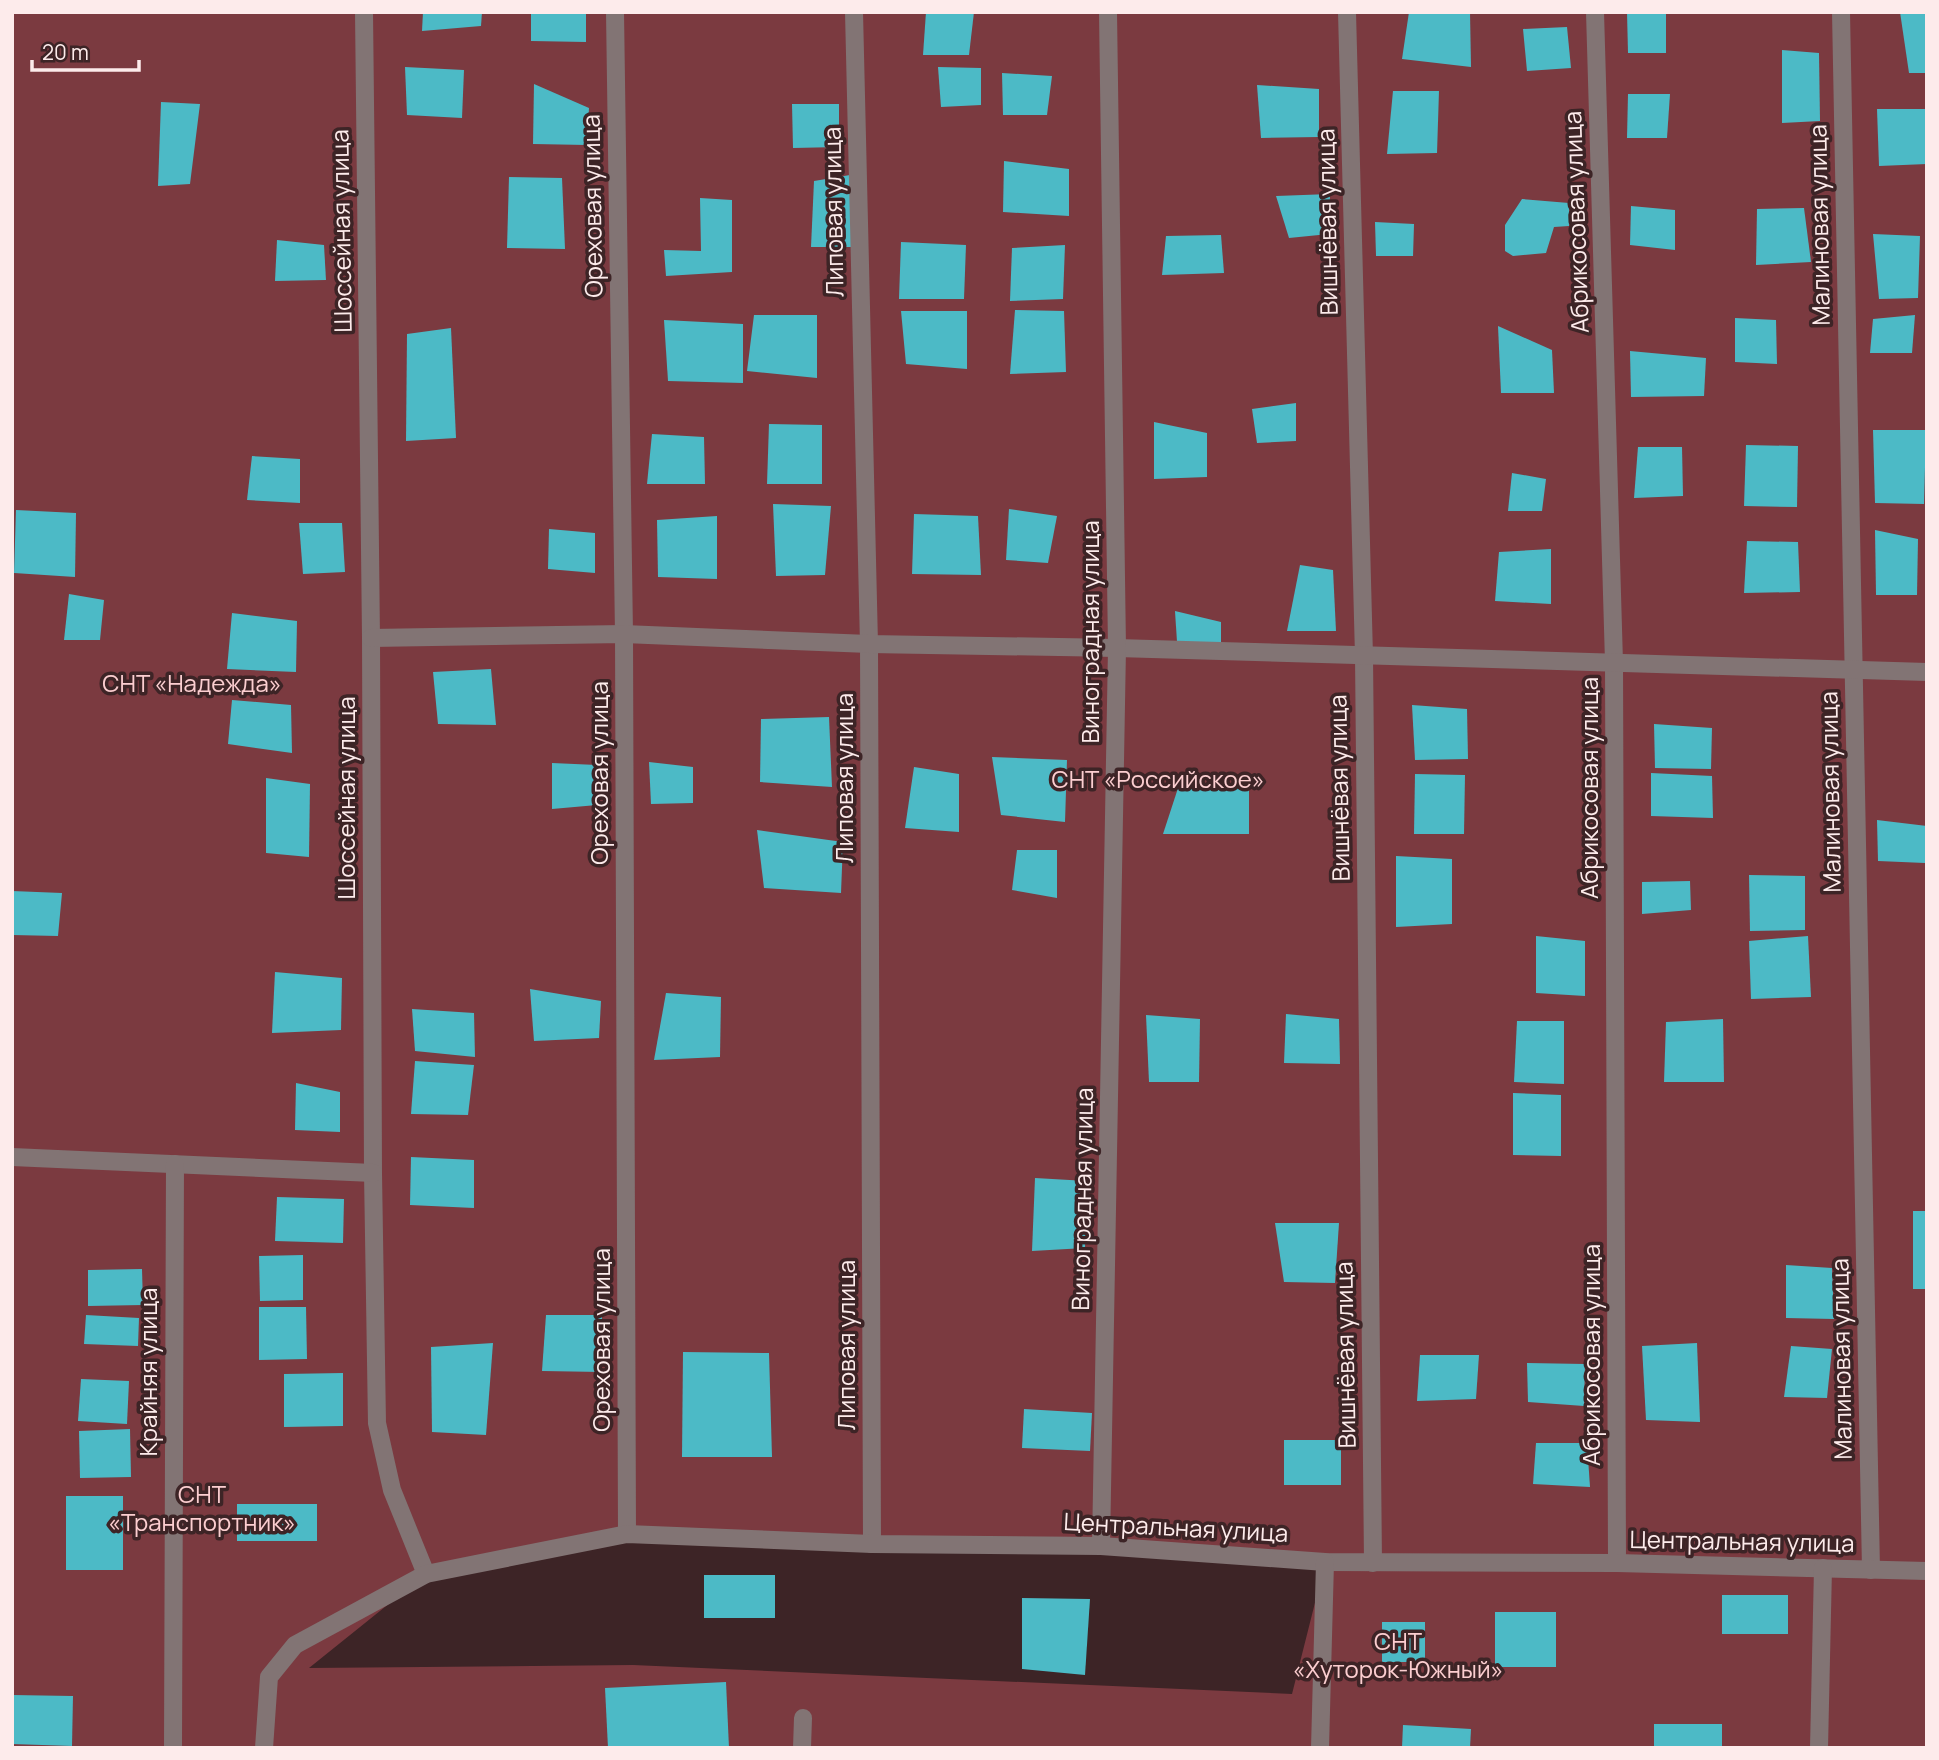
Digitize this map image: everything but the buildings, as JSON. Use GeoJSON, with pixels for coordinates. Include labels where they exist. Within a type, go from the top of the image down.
{"type":"FeatureCollection","features":[{"type":"Feature","properties":{"kind":"street","name":"Шоссейная улица"},"geometry":{"type":"LineString","coordinates":[[364,12],[377,1423],[391,1490],[426,1574]]}},
{"type":"Feature","properties":{"kind":"street","name":"Ореховая улица"},"geometry":{"type":"LineString","coordinates":[[615,12],[624,634],[627,1534]]}},
{"type":"Feature","properties":{"kind":"street","name":"Липовая улица"},"geometry":{"type":"LineString","coordinates":[[854,12],[869,644],[872,1545]]}},
{"type":"Feature","properties":{"kind":"street","name":"Виноградная улица"},"geometry":{"type":"LineString","coordinates":[[1101,1546],[1117,649],[1108,12]]}},
{"type":"Feature","properties":{"kind":"street","name":"Вишнёвая улица"},"geometry":{"type":"LineString","coordinates":[[1347,12],[1364,656],[1373,1563]]}},
{"type":"Feature","properties":{"kind":"street","name":"Абрикосовая улица"},"geometry":{"type":"LineString","coordinates":[[1595,12],[1614,662],[1617,1563]]}},
{"type":"Feature","properties":{"kind":"street","name":"Малиновая улица"},"geometry":{"type":"LineString","coordinates":[[1841,12],[1871,1570]]}},
{"type":"Feature","properties":{"kind":"street"},"geometry":{"type":"LineString","coordinates":[[371,638],[624,634],[869,644],[1927,672]]}},
{"type":"Feature","properties":{"kind":"street"},"geometry":{"type":"LineString","coordinates":[[12,1157],[373,1172]]}},
{"type":"Feature","properties":{"kind":"street","name":"Крайняя улица"},"geometry":{"type":"LineString","coordinates":[[173,1748],[175,1164]]}},
{"type":"Feature","properties":{"kind":"street","name":"Центральная улица"},"geometry":{"type":"LineString","coordinates":[[264,1748],[269,1677],[295,1645],[426,1574],[627,1534],[872,1545],[1101,1546],[1325,1562],[1617,1563],[1927,1571]]}},
{"type":"Feature","properties":{"kind":"street"},"geometry":{"type":"LineString","coordinates":[[1320,1748],[1325,1562]]}},
{"type":"Feature","properties":{"kind":"street"},"geometry":{"type":"LineString","coordinates":[[1819,1748],[1823,1568]]}},
{"type":"Feature","properties":{"kind":"street"},"geometry":{"type":"LineString","coordinates":[[802,1748],[803,1718]]}},
{"type":"Feature","properties":{"kind":"green space","name":"СНТ «Российское»"},"geometry":{"type":"Polygon","coordinates":[[[12,12],[1927,12],[1927,1748],[12,1748],[12,12]],[[627,1534],[426,1574],[309,1668],[633,1665],[1292,1694],[1325,1563],[627,1534]]]}},
{"type":"Feature","properties":{"kind":"park label","name":"СНТ «Надежда»"},"geometry":{"type":"Point","coordinates":[192,684]}},
{"type":"Feature","properties":{"kind":"park label","name":"СНТ «Транспортник»"},"geometry":{"type":"Point","coordinates":[202,1509]}},
{"type":"Feature","properties":{"kind":"park label","name":"СНТ «Хуторок-Южный»"},"geometry":{"type":"Point","coordinates":[1398,1656]}}]}
